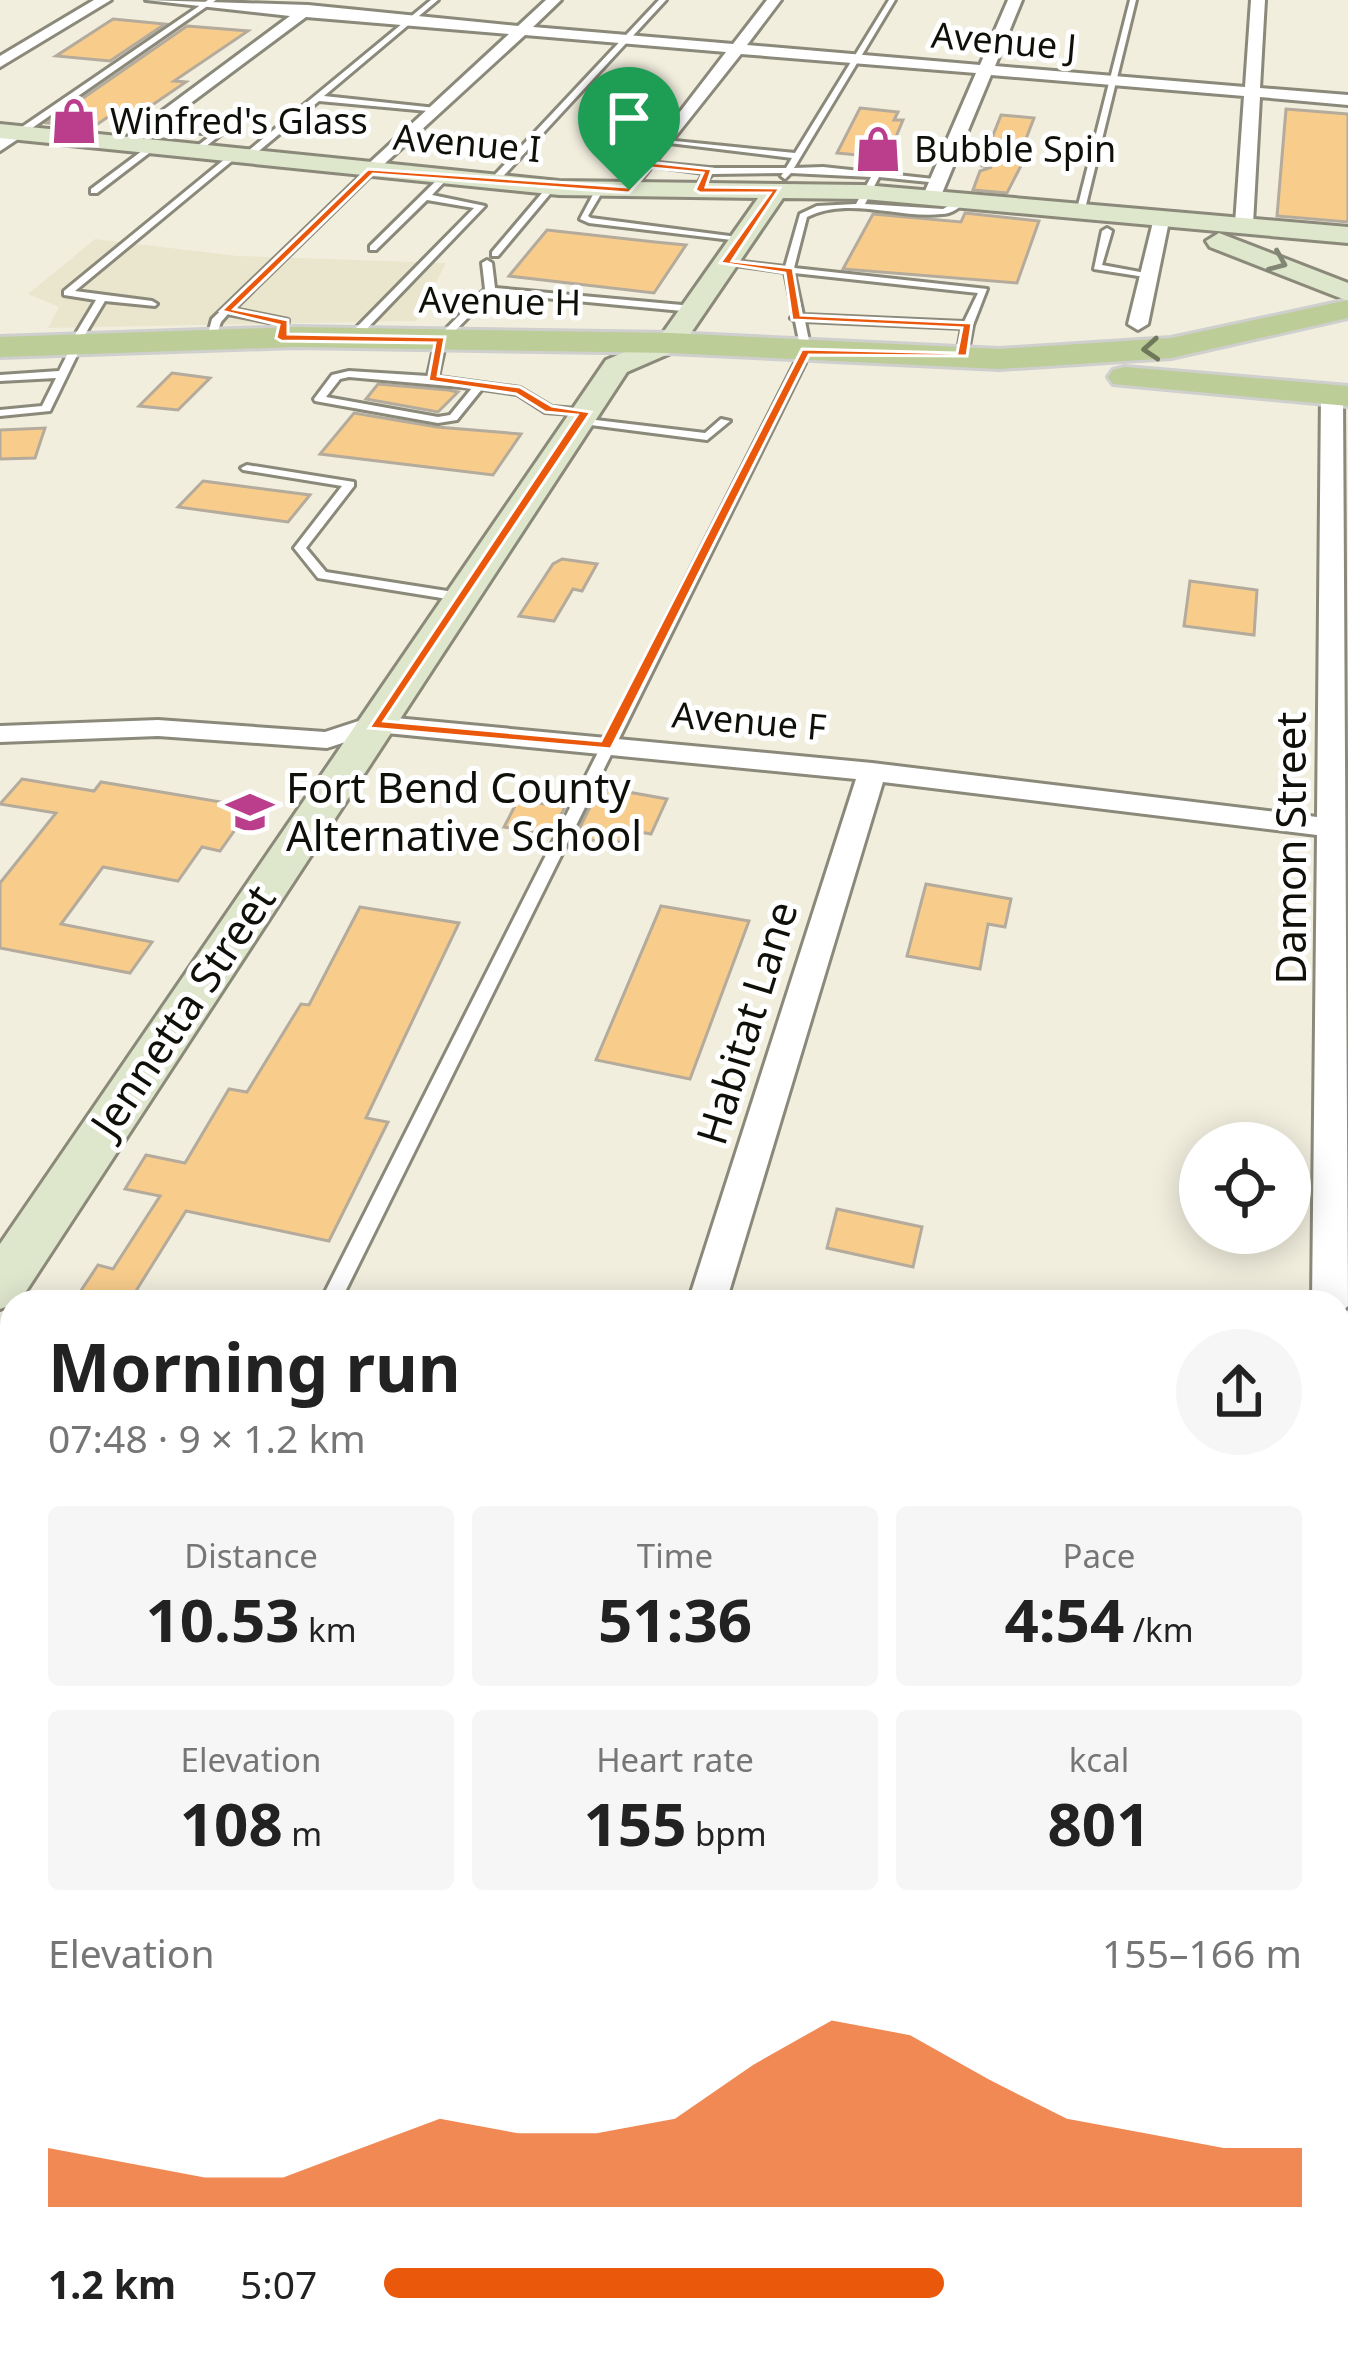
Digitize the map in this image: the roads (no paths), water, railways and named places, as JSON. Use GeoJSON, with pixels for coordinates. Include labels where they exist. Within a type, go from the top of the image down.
{"type":"FeatureCollection","features":[{"type":"Feature","properties":{"kind":"main road","name":"Avenue I"},"geometry":{"type":"LineString","coordinates":[[6,136],[145,139],[195,152],[371,171],[434,187],[492,183],[615,190],[711,162],[773,168],[866,191],[935,189],[963,201],[1159,226],[1265,256],[1348,292]]}},
{"type":"Feature","properties":{"kind":"main road"},"geometry":{"type":"LineString","coordinates":[[682,326],[742,236],[773,168]]}},
{"type":"Feature","properties":{"kind":"main road"},"geometry":{"type":"LineString","coordinates":[[615,190],[723,215],[742,236]]}},
{"type":"Feature","properties":{"kind":"main road","name":"Avenue I"},"geometry":{"type":"LineString","coordinates":[[1000,205],[1348,235]]}},
{"type":"Feature","properties":{"kind":"main road"},"geometry":{"type":"LineString","coordinates":[[1159,226],[1223,230],[1244,224]]}},
{"type":"Feature","properties":{"kind":"main road","name":"Avenue H"},"geometry":{"type":"LineString","coordinates":[[999,359],[1172,348],[1348,309]]}},
{"type":"Feature","properties":{"kind":"main road","name":"Avenue H"},"geometry":{"type":"LineString","coordinates":[[0,347],[72,353],[218,325],[281,338],[441,339],[682,326],[806,351],[965,341],[999,359],[1050,370],[1340,395]]}},
{"type":"Feature","properties":{"kind":"main road","name":"Jennetta Street"},"geometry":{"type":"LineString","coordinates":[[0,1287],[616,367],[682,326]]}},
{"type":"Feature","properties":{"kind":"street"},"geometry":{"type":"LineString","coordinates":[[0,62],[104,0]]}},
{"type":"Feature","properties":{"kind":"street","name":"Avenue J"},"geometry":{"type":"LineString","coordinates":[[153,0],[1348,100]]}},
{"type":"Feature","properties":{"kind":"street"},"geometry":{"type":"LineString","coordinates":[[145,139],[320,0]]}},
{"type":"Feature","properties":{"kind":"street"},"geometry":{"type":"LineString","coordinates":[[371,171],[554,0]]}},
{"type":"Feature","properties":{"kind":"street"},"geometry":{"type":"LineString","coordinates":[[615,190],[648,165],[774,0]]}},
{"type":"Feature","properties":{"kind":"street"},"geometry":{"type":"LineString","coordinates":[[935,189],[1015,0]]}},
{"type":"Feature","properties":{"kind":"street"},"geometry":{"type":"LineString","coordinates":[[1244,224],[1258,0]]}},
{"type":"Feature","properties":{"kind":"street"},"geometry":{"type":"LineString","coordinates":[[1138,324],[1159,226]]}},
{"type":"Feature","properties":{"kind":"street","name":"Damon Street"},"geometry":{"type":"LineString","coordinates":[[1331,1290],[1340,829],[1340,395]]}},
{"type":"Feature","properties":{"kind":"street","name":"Avenue F"},"geometry":{"type":"LineString","coordinates":[[0,734],[158,728],[327,740],[374,724],[872,772],[1340,829]]}},
{"type":"Feature","properties":{"kind":"street","name":"Habitat Lane"},"geometry":{"type":"LineString","coordinates":[[711,1290],[872,772]]}},
{"type":"Feature","properties":{"kind":"lane"},"geometry":{"type":"LineString","coordinates":[[152,304],[68,293],[436,0]]}},
{"type":"Feature","properties":{"kind":"lane"},"geometry":{"type":"LineString","coordinates":[[492,183],[663,0]]}},
{"type":"Feature","properties":{"kind":"lane"},"geometry":{"type":"LineString","coordinates":[[665,142],[681,155],[711,162],[752,160],[773,168],[799,156],[892,0]]}},
{"type":"Feature","properties":{"kind":"lane"},"geometry":{"type":"LineString","coordinates":[[1081,209],[1133,0]]}},
{"type":"Feature","properties":{"kind":"lane"},"geometry":{"type":"LineString","coordinates":[[6,136],[209,2]]}},
{"type":"Feature","properties":{"kind":"lane"},"geometry":{"type":"LineString","coordinates":[[317,98],[436,110]]}},
{"type":"Feature","properties":{"kind":"lane"},"geometry":{"type":"LineString","coordinates":[[94,191],[145,139]]}},
{"type":"Feature","properties":{"kind":"lane"},"geometry":{"type":"LineString","coordinates":[[648,165],[681,155],[711,162],[752,160],[773,168],[799,156]]}},
{"type":"Feature","properties":{"kind":"lane"},"geometry":{"type":"LineString","coordinates":[[218,325],[371,171]]}},
{"type":"Feature","properties":{"kind":"lane"},"geometry":{"type":"LineString","coordinates":[[352,338],[481,206],[434,187],[373,248]]}},
{"type":"Feature","properties":{"kind":"lane"},"geometry":{"type":"LineString","coordinates":[[432,379],[441,339],[490,290],[491,259],[551,188]]}},
{"type":"Feature","properties":{"kind":"lane"},"geometry":{"type":"LineString","coordinates":[[615,190],[584,217],[742,236]]}},
{"type":"Feature","properties":{"kind":"lane"},"geometry":{"type":"LineString","coordinates":[[336,1290],[806,351],[790,270],[803,215],[866,191],[945,212],[963,201]]}},
{"type":"Feature","properties":{"kind":"lane"},"geometry":{"type":"LineString","coordinates":[[1107,231],[1097,267],[1148,276]]}},
{"type":"Feature","properties":{"kind":"lane"},"geometry":{"type":"LineString","coordinates":[[725,263],[984,291],[965,341],[796,318]]}},
{"type":"Feature","properties":{"kind":"lane"},"geometry":{"type":"LineString","coordinates":[[490,290],[682,326]]}},
{"type":"Feature","properties":{"kind":"lane"},"geometry":{"type":"LineString","coordinates":[[0,413],[41,412],[103,298]]}},
{"type":"Feature","properties":{"kind":"lane"},"geometry":{"type":"LineString","coordinates":[[0,379],[72,353]]}},
{"type":"Feature","properties":{"kind":"lane"},"geometry":{"type":"LineString","coordinates":[[479,386],[453,418],[438,420],[320,399],[336,377],[349,374],[432,379],[520,391],[549,410],[707,437],[725,421]]}},
{"type":"Feature","properties":{"kind":"lane"},"geometry":{"type":"LineString","coordinates":[[247,468],[350,484],[300,548],[322,575],[460,597]]}},
{"type":"Feature","properties":{"kind":"place","name":"Winfred's Glass"},"geometry":{"type":"Point","coordinates":[74,121]}},
{"type":"Feature","properties":{"kind":"place","name":"Bubble Spin"},"geometry":{"type":"Point","coordinates":[878,149]}},
{"type":"Feature","properties":{"kind":"place","name":"Fort Bend County Alternative School"},"geometry":{"type":"Point","coordinates":[250,812]}}]}
